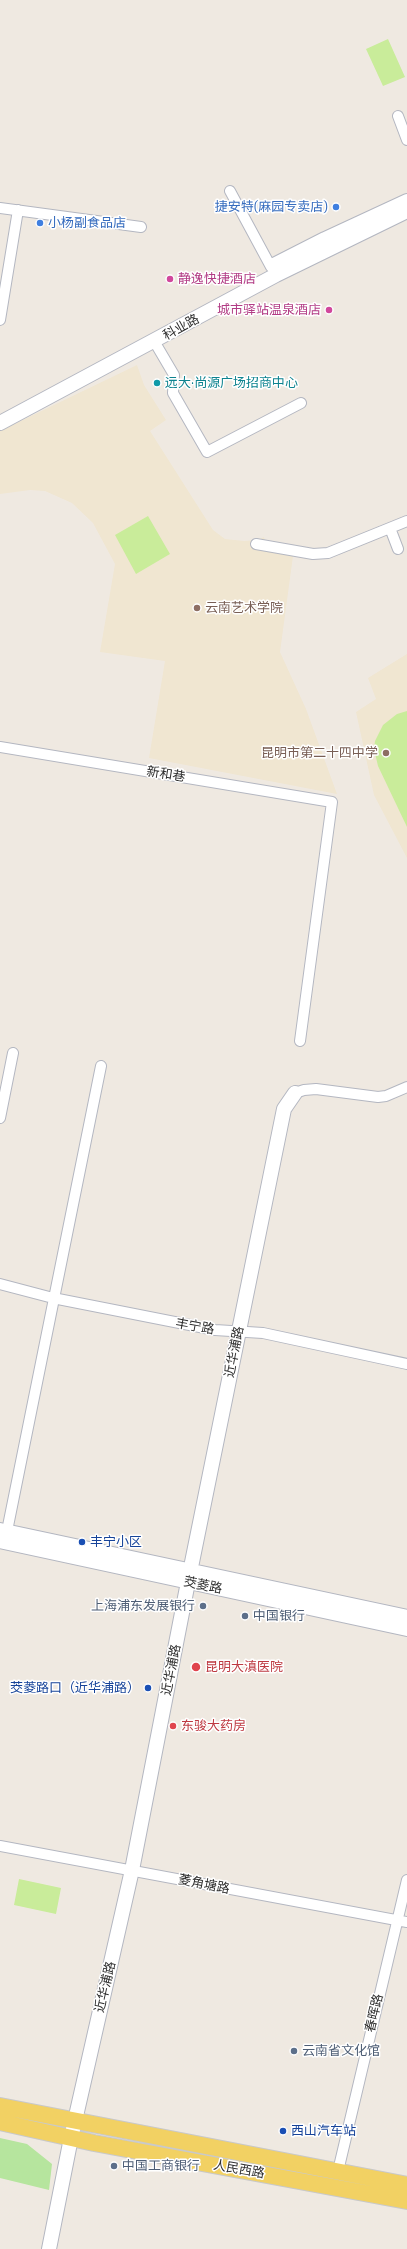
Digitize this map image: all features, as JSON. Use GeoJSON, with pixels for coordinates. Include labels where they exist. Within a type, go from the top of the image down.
{"type":"FeatureCollection","features":[{"type":"Feature","properties":{"kind":"main road","name":"人民西路"},"geometry":{"type":"LineString","coordinates":[[0,2106],[407,2185]]}},
{"type":"Feature","properties":{"kind":"main road","name":"人民西路"},"geometry":{"type":"LineString","coordinates":[[0,2122],[71,2138],[407,2201]]}},
{"type":"Feature","properties":{"kind":"street"},"geometry":{"type":"LineString","coordinates":[[398,116],[407,140]]}},
{"type":"Feature","properties":{"kind":"street"},"geometry":{"type":"LineString","coordinates":[[230,192],[271,267]]}},
{"type":"Feature","properties":{"kind":"street","name":"科业路"},"geometry":{"type":"LineString","coordinates":[[0,413],[324,239],[407,200]]}},
{"type":"Feature","properties":{"kind":"street"},"geometry":{"type":"LineString","coordinates":[[0,208],[141,227]]}},
{"type":"Feature","properties":{"kind":"street"},"geometry":{"type":"LineString","coordinates":[[0,320],[18,210]]}},
{"type":"Feature","properties":{"kind":"street","name":"科业路"},"geometry":{"type":"LineString","coordinates":[[0,423],[276,275],[407,211]]}},
{"type":"Feature","properties":{"kind":"street"},"geometry":{"type":"LineString","coordinates":[[154,341],[174,375],[173,393],[207,452],[301,404]]}},
{"type":"Feature","properties":{"kind":"street"},"geometry":{"type":"LineString","coordinates":[[256,544],[313,554],[328,553],[407,520]]}},
{"type":"Feature","properties":{"kind":"street"},"geometry":{"type":"LineString","coordinates":[[390,528],[398,548]]}},
{"type":"Feature","properties":{"kind":"street","name":"新和巷"},"geometry":{"type":"LineString","coordinates":[[0,747],[332,802],[300,1041]]}},
{"type":"Feature","properties":{"kind":"street"},"geometry":{"type":"LineString","coordinates":[[0,1118],[13,1053]]}},
{"type":"Feature","properties":{"kind":"street"},"geometry":{"type":"LineString","coordinates":[[2,1534],[101,1066]]}},
{"type":"Feature","properties":{"kind":"street"},"geometry":{"type":"LineString","coordinates":[[295,1093],[304,1090],[316,1089],[378,1097],[386,1096],[407,1087]]}},
{"type":"Feature","properties":{"kind":"street","name":"近华浦路"},"geometry":{"type":"LineString","coordinates":[[50,2249],[71,2138],[132,1870],[189,1576],[284,1109],[295,1093]]}},
{"type":"Feature","properties":{"kind":"street","name":"丰宁路"},"geometry":{"type":"LineString","coordinates":[[0,1284],[53,1298],[215,1330],[263,1333],[407,1364]]}},
{"type":"Feature","properties":{"kind":"street","name":"茭菱路"},"geometry":{"type":"LineString","coordinates":[[2,1534],[189,1576],[407,1629]]}},
{"type":"Feature","properties":{"kind":"street","name":"茭菱路"},"geometry":{"type":"LineString","coordinates":[[189,1576],[407,1617]]}},
{"type":"Feature","properties":{"kind":"street","name":"菱角塘路"},"geometry":{"type":"LineString","coordinates":[[0,1846],[407,1922]]}},
{"type":"Feature","properties":{"kind":"street","name":"春晖路"},"geometry":{"type":"LineString","coordinates":[[338,2171],[396,1920],[407,1880]]}},
{"type":"Feature","properties":{"kind":"shaded area","name":"云南艺术学院"},"geometry":{"type":"Polygon","coordinates":[[[137,365],[144,385],[166,420],[150,431],[213,530],[225,539],[244,541],[258,540],[264,537],[267,549],[293,556],[280,652],[306,709],[337,794],[149,758],[165,661],[100,652],[115,564],[93,523],[72,503],[45,491],[30,490],[0,494],[0,431],[137,365]]]}},
{"type":"Feature","properties":{"kind":"shaded area","name":"昆明市第二十四中学"},"geometry":{"type":"Polygon","coordinates":[[[407,654],[407,858],[374,795],[356,712],[376,699],[368,678],[407,654]]]}},
{"type":"Feature","properties":{"kind":"green space"},"geometry":{"type":"Polygon","coordinates":[[[388,39],[405,77],[383,86],[366,49],[388,39]]]}},
{"type":"Feature","properties":{"kind":"green space"},"geometry":{"type":"Polygon","coordinates":[[[148,516],[170,554],[136,574],[115,535],[148,516]]]}},
{"type":"Feature","properties":{"kind":"green space"},"geometry":{"type":"Polygon","coordinates":[[[407,711],[407,827],[378,766],[374,749],[375,741],[383,725],[397,714],[407,711]]]}},
{"type":"Feature","properties":{"kind":"green space"},"geometry":{"type":"Polygon","coordinates":[[[19,1879],[61,1888],[56,1914],[14,1905],[19,1879]]]}},
{"type":"Feature","properties":{"kind":"green space"},"geometry":{"type":"Polygon","coordinates":[[[0,2138],[27,2144],[52,2164],[49,2190],[0,2178],[0,2138]]]}},
{"type":"Feature","properties":{"kind":"place","name":"捷安特(麻园专卖店)"},"geometry":{"type":"Point","coordinates":[336,207]}},
{"type":"Feature","properties":{"kind":"place","name":"小杨副食品店"},"geometry":{"type":"Point","coordinates":[40,223]}},
{"type":"Feature","properties":{"kind":"place","name":"静逸快捷酒店"},"geometry":{"type":"Point","coordinates":[170,279]}},
{"type":"Feature","properties":{"kind":"place","name":"城市驿站温泉酒店"},"geometry":{"type":"Point","coordinates":[329,310]}},
{"type":"Feature","properties":{"kind":"place","name":"远大·尚源广场招商中心"},"geometry":{"type":"Point","coordinates":[157,383]}},
{"type":"Feature","properties":{"kind":"place","name":"云南艺术学院"},"geometry":{"type":"Point","coordinates":[197,608]}},
{"type":"Feature","properties":{"kind":"place","name":"昆明市第二十四中学"},"geometry":{"type":"Point","coordinates":[386,753]}},
{"type":"Feature","properties":{"kind":"place","name":"丰宁小区"},"geometry":{"type":"Point","coordinates":[82,1542]}},
{"type":"Feature","properties":{"kind":"place","name":"上海浦东发展银行"},"geometry":{"type":"Point","coordinates":[203,1606]}},
{"type":"Feature","properties":{"kind":"place","name":"中国银行"},"geometry":{"type":"Point","coordinates":[245,1616]}},
{"type":"Feature","properties":{"kind":"place","name":"昆明大滇医院"},"geometry":{"type":"Point","coordinates":[196,1667]}},
{"type":"Feature","properties":{"kind":"place","name":"茭菱路口（近华浦路）"},"geometry":{"type":"Point","coordinates":[148,1688]}},
{"type":"Feature","properties":{"kind":"place","name":"东骏大药房"},"geometry":{"type":"Point","coordinates":[173,1726]}},
{"type":"Feature","properties":{"kind":"place","name":"云南省文化馆"},"geometry":{"type":"Point","coordinates":[294,2051]}},
{"type":"Feature","properties":{"kind":"place","name":"西山汽车站"},"geometry":{"type":"Point","coordinates":[283,2131]}},
{"type":"Feature","properties":{"kind":"place","name":"中国工商银行"},"geometry":{"type":"Point","coordinates":[114,2166]}}]}
